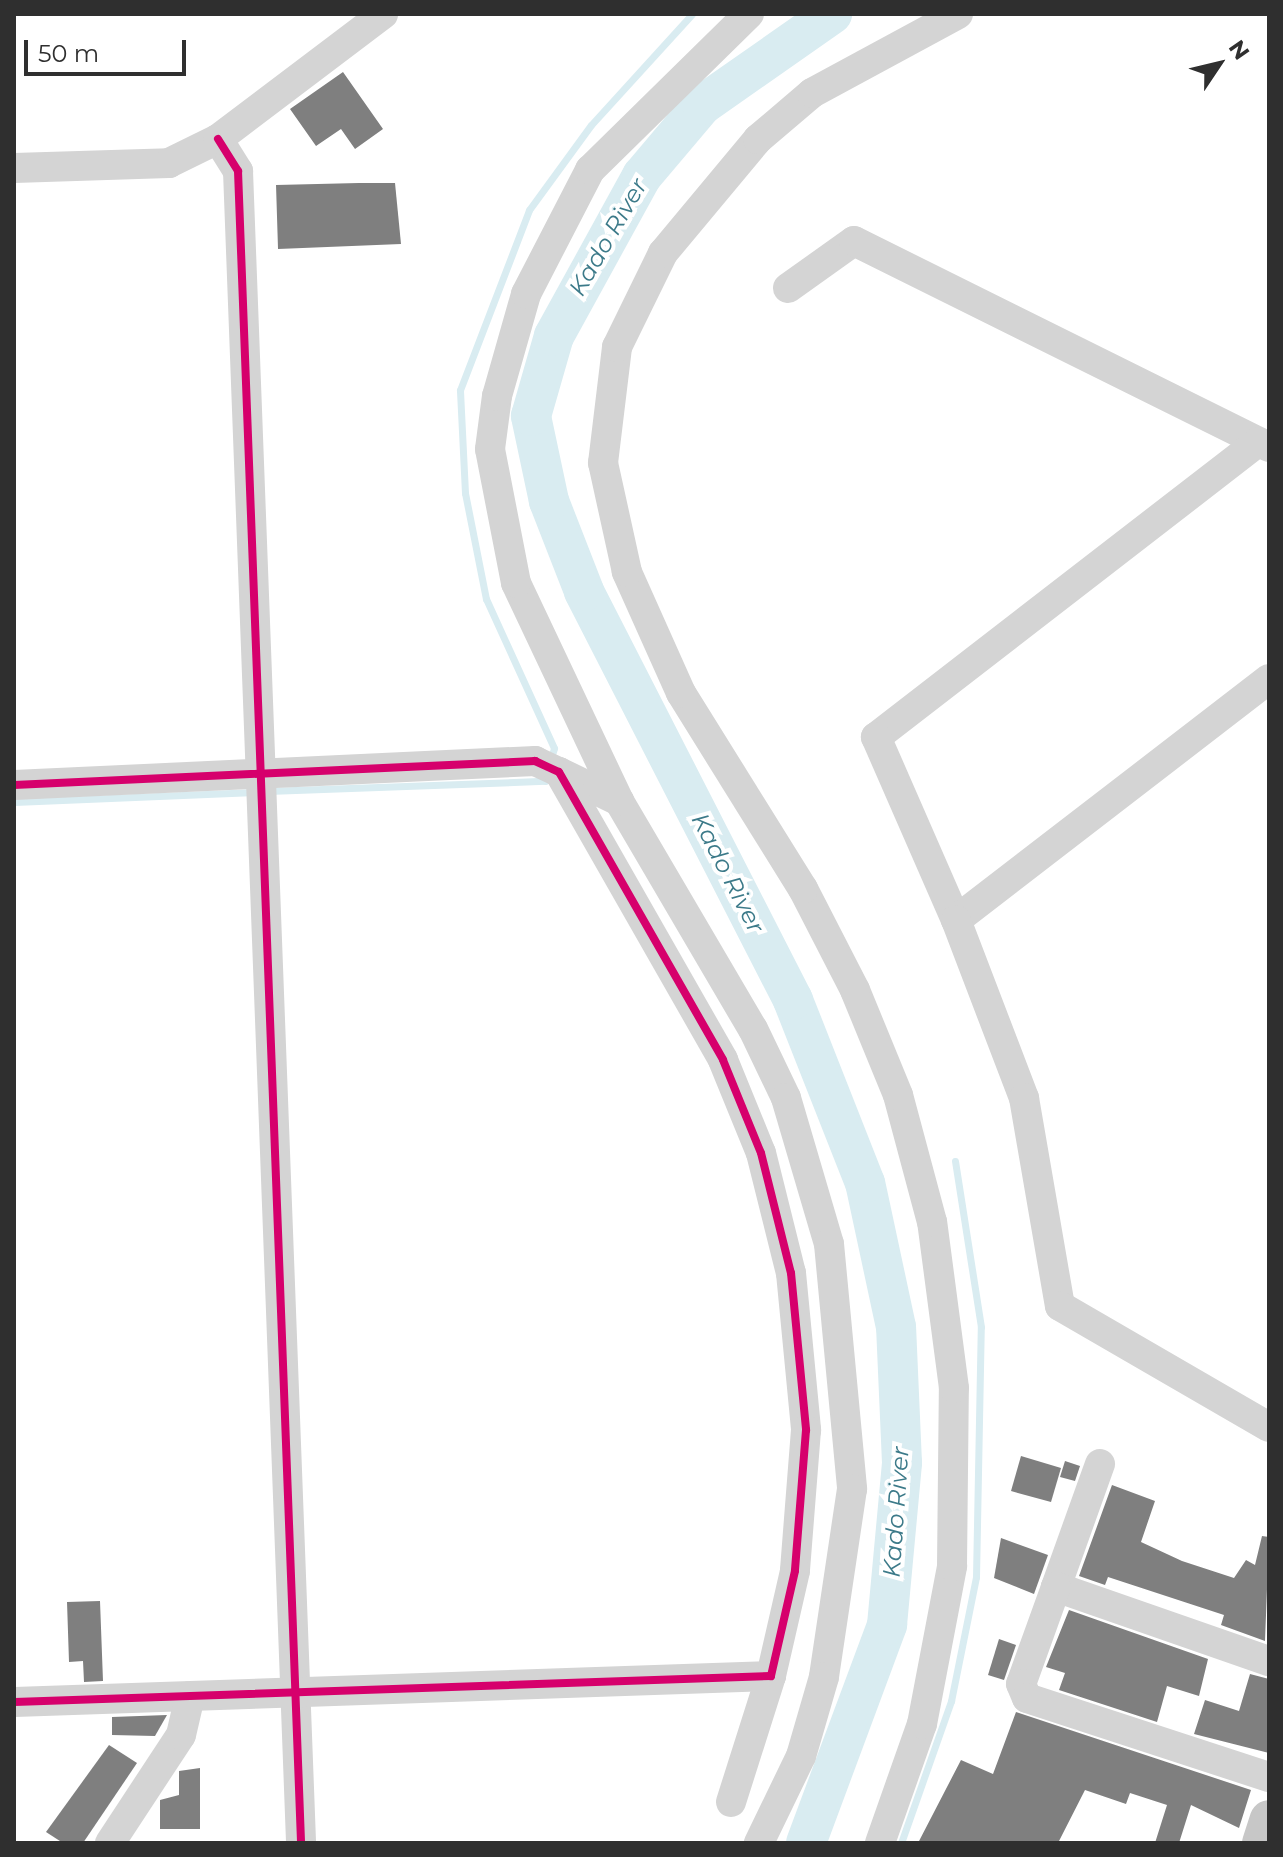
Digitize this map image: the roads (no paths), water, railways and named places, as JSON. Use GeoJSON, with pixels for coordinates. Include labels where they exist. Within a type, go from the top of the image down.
{"type":"FeatureCollection","features":[{"type":"Feature","properties":{"kind":"main road"},"geometry":{"type":"LineString","coordinates":[[1261,1843],[1269,1819]]}},
{"type":"Feature","properties":{"kind":"street"},"geometry":{"type":"LineString","coordinates":[[14,168],[169,163],[218,139],[383,14]]}},
{"type":"Feature","properties":{"kind":"street"},"geometry":{"type":"LineString","coordinates":[[749,14],[590,170],[526,294],[497,396],[490,449],[516,583],[619,801],[786,1098],[839,1305],[852,1489],[837,1609],[801,1756],[759,1843]]}},
{"type":"Feature","properties":{"kind":"street"},"geometry":{"type":"LineString","coordinates":[[880,1843],[922,1724],[952,1566],[954,1388],[932,1222],[898,1095],[855,990],[803,889],[681,693],[627,572],[609,505],[604,424],[617,347],[639,297],[663,253],[727,175],[812,93],[958,14]]}},
{"type":"Feature","properties":{"kind":"street"},"geometry":{"type":"LineString","coordinates":[[218,139],[238,171],[291,1693],[301,1843]]}},
{"type":"Feature","properties":{"kind":"street"},"geometry":{"type":"LineString","coordinates":[[788,288],[854,241],[1264,445],[876,737],[956,920],[1024,1098],[1060,1306],[1269,1427]]}},
{"type":"Feature","properties":{"kind":"street"},"geometry":{"type":"LineString","coordinates":[[956,920],[1269,679]]}},
{"type":"Feature","properties":{"kind":"street"},"geometry":{"type":"LineString","coordinates":[[14,785],[535,761],[619,801]]}},
{"type":"Feature","properties":{"kind":"street"},"geometry":{"type":"LineString","coordinates":[[559,772],[723,1060],[761,1153],[791,1273],[806,1430],[795,1571],[771,1676],[731,1802]]}},
{"type":"Feature","properties":{"kind":"street"},"geometry":{"type":"LineString","coordinates":[[1100,1464],[1021,1684],[1027,1698],[1269,1777]]}},
{"type":"Feature","properties":{"kind":"street"},"geometry":{"type":"LineString","coordinates":[[1056,1587],[1269,1661]]}},
{"type":"Feature","properties":{"kind":"street"},"geometry":{"type":"LineString","coordinates":[[14,1702],[771,1676]]}},
{"type":"Feature","properties":{"kind":"street"},"geometry":{"type":"LineString","coordinates":[[110,1843],[181,1735],[190,1696]]}},
{"type":"Feature","properties":{"kind":"waterway"},"geometry":{"type":"LineString","coordinates":[[551,758],[554,748],[486,599],[465,493],[460,390],[529,210],[591,125],[692,14]]}},
{"type":"Feature","properties":{"kind":"waterway","name":"Kado River"},"geometry":{"type":"LineString","coordinates":[[806,1843],[887,1625],[902,1463],[896,1327],[865,1183],[793,1000],[584,591],[549,501],[531,416],[554,336],[642,176],[702,105],[832,14]]}},
{"type":"Feature","properties":{"kind":"waterway"},"geometry":{"type":"LineString","coordinates":[[268,791],[545,781],[547,774]]}},
{"type":"Feature","properties":{"kind":"waterway"},"geometry":{"type":"LineString","coordinates":[[14,802],[256,792]]}},
{"type":"Feature","properties":{"kind":"waterway"},"geometry":{"type":"LineString","coordinates":[[901,1843],[951,1701],[976,1577],[981,1327],[955,1161]]}}]}
